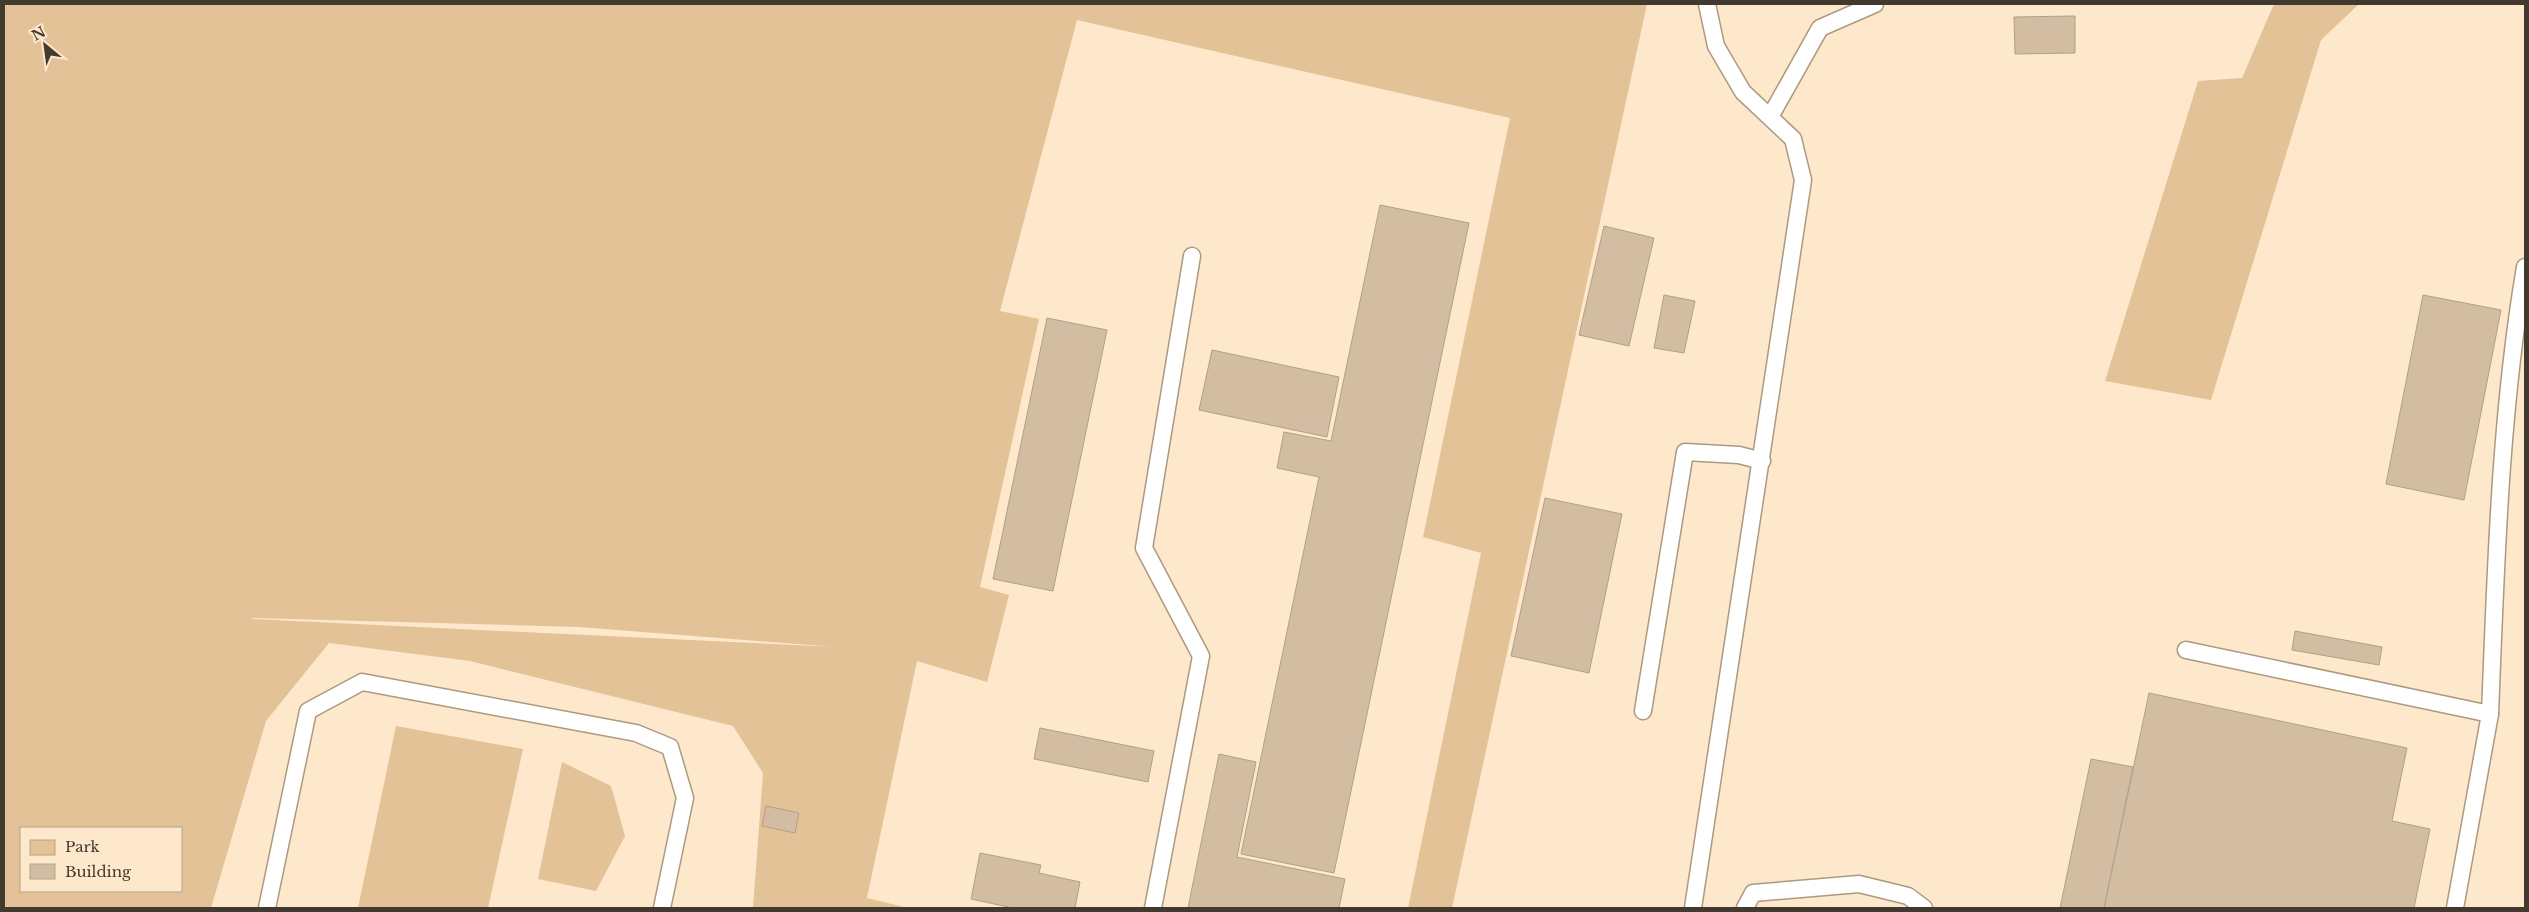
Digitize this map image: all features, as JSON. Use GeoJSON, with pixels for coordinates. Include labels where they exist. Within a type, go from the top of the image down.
{"type":"FeatureCollection","features":[{"type":"Feature","properties":{"kind":"lane"},"geometry":{"type":"LineString","coordinates":[[1693,908],[1803,180],[1794,139],[1744,92],[1716,46],[1707,4]]}},
{"type":"Feature","properties":{"kind":"lane"},"geometry":{"type":"LineString","coordinates":[[1770,117],[1820,28],[1874,4]]}},
{"type":"Feature","properties":{"kind":"lane"},"geometry":{"type":"LineString","coordinates":[[1152,908],[1201,656],[1144,548],[1192,256]]}},
{"type":"Feature","properties":{"kind":"lane"},"geometry":{"type":"LineString","coordinates":[[2456,908],[2490,714],[2498,508],[2511,360],[2525,267]]}},
{"type":"Feature","properties":{"kind":"lane"},"geometry":{"type":"LineString","coordinates":[[1643,711],[1685,452],[1740,455],[1762,461]]}},
{"type":"Feature","properties":{"kind":"lane"},"geometry":{"type":"LineString","coordinates":[[2186,650],[2490,714]]}},
{"type":"Feature","properties":{"kind":"lane"},"geometry":{"type":"LineString","coordinates":[[267,908],[308,711],[362,682],[636,733],[670,747],[685,798],[662,908]]}},
{"type":"Feature","properties":{"kind":"lane"},"geometry":{"type":"LineString","coordinates":[[1745,908],[1753,893],[1859,884],[1908,896],[1924,908]]}},
{"type":"Feature","properties":{"kind":"green space"},"geometry":{"type":"Polygon","coordinates":[[[4,4],[1647,4],[1452,908],[1408,908],[1481,553],[1423,537],[1510,118],[1077,20],[1000,311],[1039,319],[980,587],[1009,595],[987,682],[917,661],[867,898],[908,908],[753,908],[763,773],[733,726],[470,661],[329,643],[266,721],[211,908],[4,908],[4,4]],[[252,618],[835,647],[579,627],[252,618]]]}},
{"type":"Feature","properties":{"kind":"green space"},"geometry":{"type":"Polygon","coordinates":[[[2274,4],[2359,4],[2321,40],[2211,400],[2105,381],[2198,81],[2242,78],[2274,4]]]}},
{"type":"Feature","properties":{"kind":"green space"},"geometry":{"type":"Polygon","coordinates":[[[396,726],[523,749],[488,908],[358,908],[396,726]]]}},
{"type":"Feature","properties":{"kind":"green space"},"geometry":{"type":"Polygon","coordinates":[[[562,762],[611,786],[625,836],[596,891],[538,879],[562,762]]]}},
{"type":"Feature","properties":{"kind":"building"},"geometry":{"type":"Polygon","coordinates":[[[2075,16],[2075,53],[2015,54],[2014,17],[2075,16]]]}},
{"type":"Feature","properties":{"kind":"building"},"geometry":{"type":"Polygon","coordinates":[[[1380,205],[1469,223],[1334,873],[1241,854],[1319,477],[1277,468],[1284,432],[1331,441],[1380,205]]]}},
{"type":"Feature","properties":{"kind":"building"},"geometry":{"type":"Polygon","coordinates":[[[1604,226],[1654,238],[1629,346],[1579,335],[1604,226]]]}},
{"type":"Feature","properties":{"kind":"building"},"geometry":{"type":"Polygon","coordinates":[[[1664,295],[1695,301],[1684,353],[1654,348],[1664,295]]]}},
{"type":"Feature","properties":{"kind":"building"},"geometry":{"type":"Polygon","coordinates":[[[2423,295],[2501,310],[2464,500],[2386,484],[2423,295]]]}},
{"type":"Feature","properties":{"kind":"building"},"geometry":{"type":"Polygon","coordinates":[[[1047,318],[1107,330],[1053,591],[993,579],[1047,318]]]}},
{"type":"Feature","properties":{"kind":"building"},"geometry":{"type":"Polygon","coordinates":[[[1212,350],[1339,377],[1327,437],[1199,410],[1212,350]]]}},
{"type":"Feature","properties":{"kind":"building"},"geometry":{"type":"Polygon","coordinates":[[[1545,498],[1622,514],[1589,673],[1511,656],[1545,498]]]}},
{"type":"Feature","properties":{"kind":"building"},"geometry":{"type":"Polygon","coordinates":[[[2295,631],[2382,647],[2379,665],[2292,650],[2295,631]]]}},
{"type":"Feature","properties":{"kind":"building"},"geometry":{"type":"Polygon","coordinates":[[[2149,693],[2407,748],[2392,821],[2430,829],[2414,908],[2104,908],[2149,693]]]}},
{"type":"Feature","properties":{"kind":"building"},"geometry":{"type":"Polygon","coordinates":[[[1040,728],[1154,751],[1148,782],[1034,759],[1040,728]]]}},
{"type":"Feature","properties":{"kind":"building"},"geometry":{"type":"Polygon","coordinates":[[[1219,754],[1256,762],[1237,857],[1345,879],[1339,908],[1188,908],[1219,754]]]}},
{"type":"Feature","properties":{"kind":"building"},"geometry":{"type":"Polygon","coordinates":[[[2091,759],[2133,767],[2104,908],[2060,908],[2091,759]]]}},
{"type":"Feature","properties":{"kind":"building"},"geometry":{"type":"Polygon","coordinates":[[[766,806],[799,813],[795,833],[762,826],[766,806]]]}},
{"type":"Feature","properties":{"kind":"building"},"geometry":{"type":"Polygon","coordinates":[[[980,853],[1041,865],[1039,873],[1080,882],[1075,908],[1013,908],[971,899],[980,853]]]}}]}
